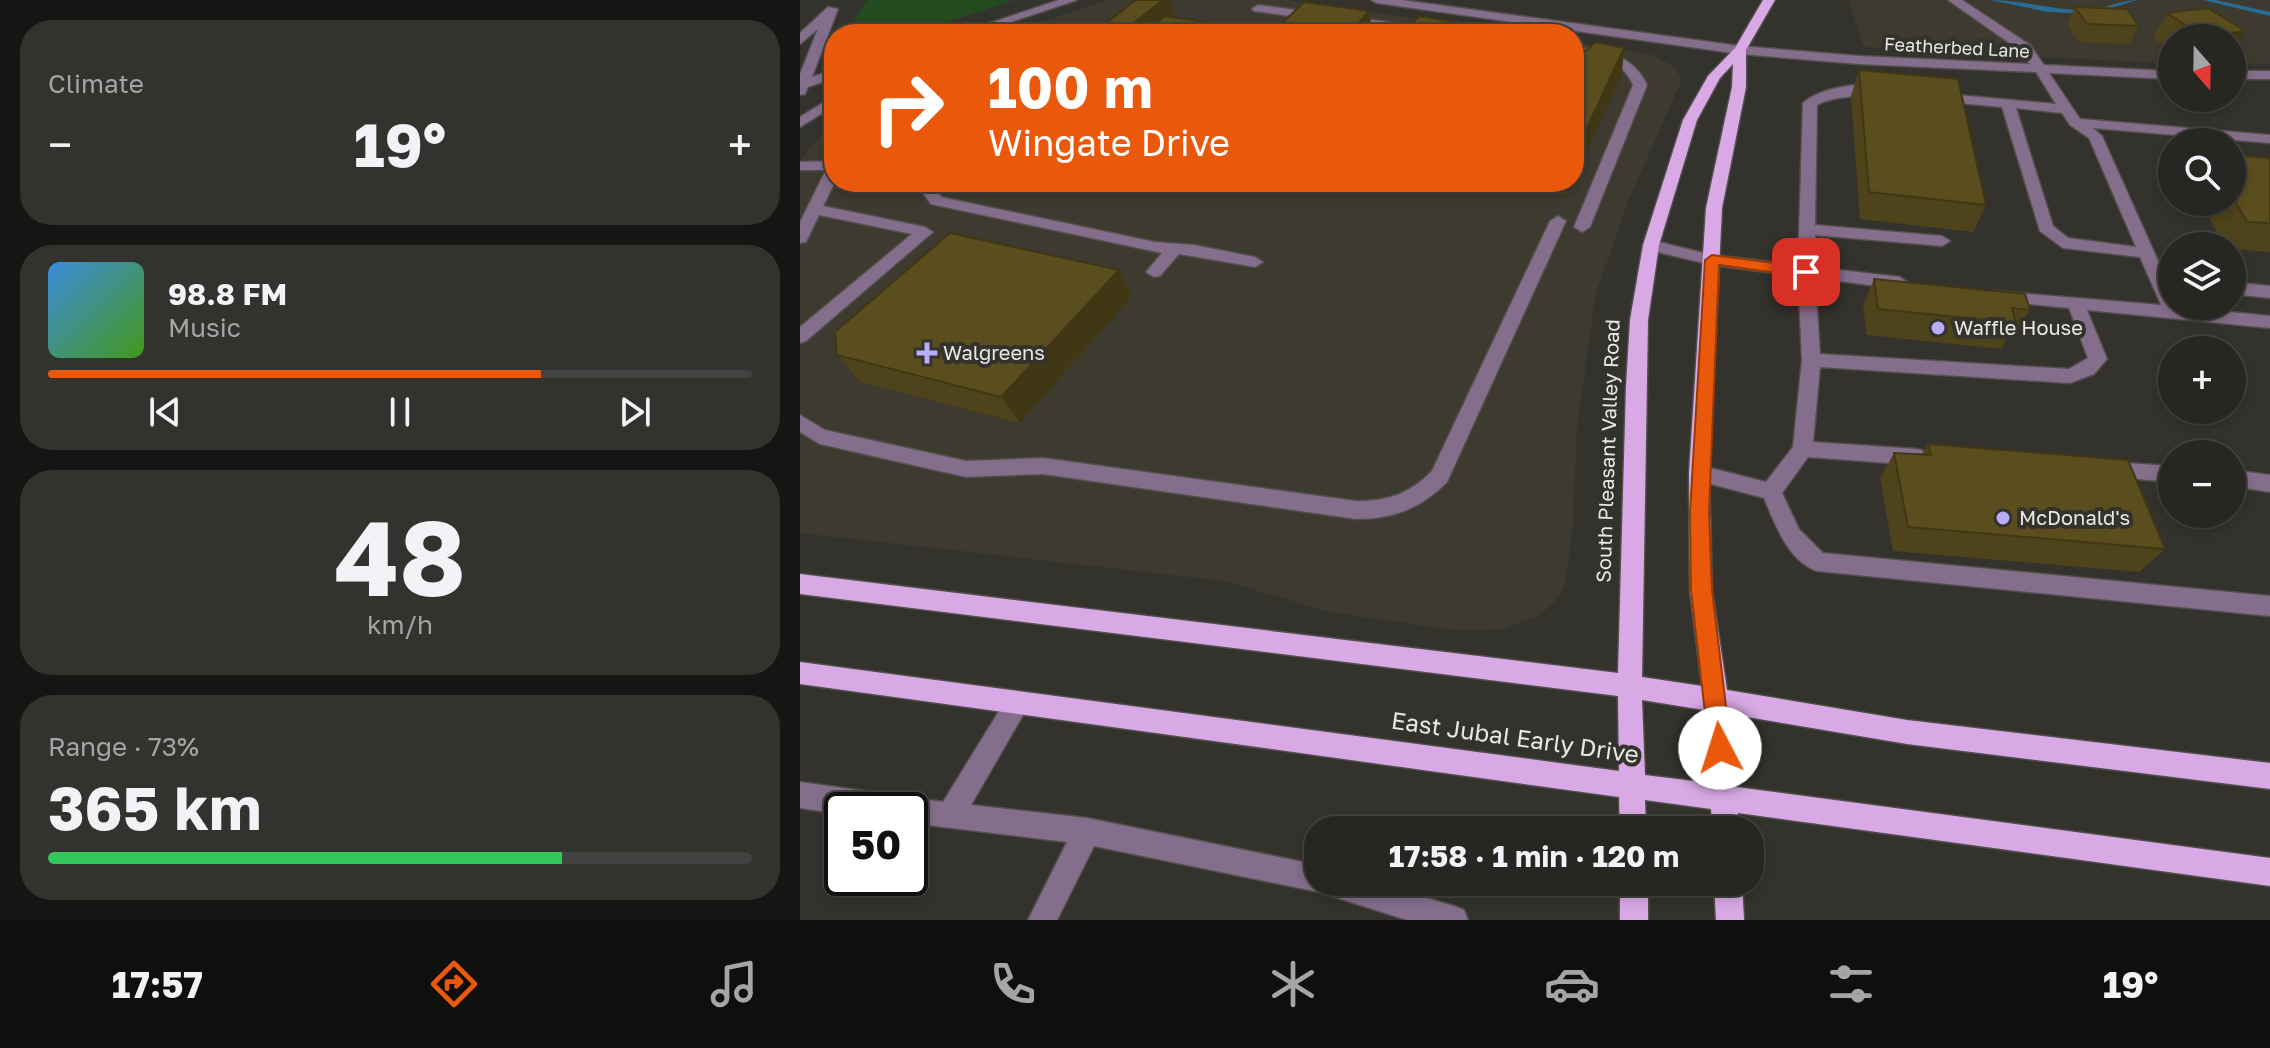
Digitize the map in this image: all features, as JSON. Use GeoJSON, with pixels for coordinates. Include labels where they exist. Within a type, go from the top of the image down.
{"type":"FeatureCollection","features":[{"type":"Feature","properties":{"kind":"main road","name":"South Pleasant Valley Road"},"geometry":{"type":"LineString","coordinates":[[1633,816],[1630,686],[1635,386],[1639,320],[1651,245],[1690,120],[1714,76],[1740,50],[1769,0]]}},
{"type":"Feature","properties":{"kind":"main road","name":"South Pleasant Valley Road"},"geometry":{"type":"LineString","coordinates":[[1725,816],[1716,701],[1701,590],[1699,473],[1714,208],[1739,87],[1740,50]]}},
{"type":"Feature","properties":{"kind":"main road"},"geometry":{"type":"LineString","coordinates":[[800,584],[1630,686],[1907,732],[2270,776]]}},
{"type":"Feature","properties":{"kind":"main road","name":"East Jubal Early Drive"},"geometry":{"type":"LineString","coordinates":[[800,673],[2270,872]]}},
{"type":"Feature","properties":{"kind":"main road"},"geometry":{"type":"LineString","coordinates":[[1634,896],[1634,920]]}},
{"type":"Feature","properties":{"kind":"main road"},"geometry":{"type":"LineString","coordinates":[[1729,896],[1730,920]]}},
{"type":"Feature","properties":{"kind":"street"},"geometry":{"type":"LineString","coordinates":[[994,24],[1071,0]]}},
{"type":"Feature","properties":{"kind":"street","name":"Featherbed Lane"},"geometry":{"type":"LineString","coordinates":[[1377,0],[1551,24]]}},
{"type":"Feature","properties":{"kind":"street"},"geometry":{"type":"LineString","coordinates":[[1954,0],[2019,42],[2043,71],[2071,116],[2095,136],[2146,253],[2158,271]]}},
{"type":"Feature","properties":{"kind":"street"},"geometry":{"type":"LineString","coordinates":[[835,4],[838,24]]}},
{"type":"Feature","properties":{"kind":"street"},"geometry":{"type":"LineString","coordinates":[[800,40],[835,4]]}},
{"type":"Feature","properties":{"kind":"street"},"geometry":{"type":"LineString","coordinates":[[827,24],[835,4]]}},
{"type":"Feature","properties":{"kind":"street"},"geometry":{"type":"LineString","coordinates":[[1258,9],[1373,24]]}},
{"type":"Feature","properties":{"kind":"street","name":"Featherbed Lane"},"geometry":{"type":"LineString","coordinates":[[1584,29],[1740,50],[1859,60],[2158,75]]}},
{"type":"Feature","properties":{"kind":"street"},"geometry":{"type":"LineString","coordinates":[[801,87],[824,31]]}},
{"type":"Feature","properties":{"kind":"street"},"geometry":{"type":"LineString","coordinates":[[1582,227],[1640,85],[1635,70],[1628,65],[1584,52]]}},
{"type":"Feature","properties":{"kind":"street"},"geometry":{"type":"LineString","coordinates":[[2246,75],[2270,75]]}},
{"type":"Feature","properties":{"kind":"street"},"geometry":{"type":"LineString","coordinates":[[801,87],[824,78]]}},
{"type":"Feature","properties":{"kind":"street"},"geometry":{"type":"LineString","coordinates":[[1771,492],[1803,449],[1811,360],[1806,272],[1810,103],[1826,94],[1861,89],[1890,92]]}},
{"type":"Feature","properties":{"kind":"street"},"geometry":{"type":"LineString","coordinates":[[1920,95],[2270,139]]}},
{"type":"Feature","properties":{"kind":"street"},"geometry":{"type":"LineString","coordinates":[[2008,104],[2046,228],[2063,243],[2146,253]]}},
{"type":"Feature","properties":{"kind":"street"},"geometry":{"type":"LineString","coordinates":[[800,123],[824,107]]}},
{"type":"Feature","properties":{"kind":"street"},"geometry":{"type":"LineString","coordinates":[[800,166],[824,167]]}},
{"type":"Feature","properties":{"kind":"street"},"geometry":{"type":"LineString","coordinates":[[800,238],[824,187]]}},
{"type":"Feature","properties":{"kind":"street"},"geometry":{"type":"LineString","coordinates":[[929,192],[936,201],[1155,247],[1255,262]]}},
{"type":"Feature","properties":{"kind":"street"},"geometry":{"type":"LineString","coordinates":[[800,337],[925,232],[813,209]]}},
{"type":"Feature","properties":{"kind":"street"},"geometry":{"type":"LineString","coordinates":[[800,422],[820,436],[966,469],[1043,466],[1356,510],[1396,508],[1414,499],[1440,476],[1558,221]]}},
{"type":"Feature","properties":{"kind":"street"},"geometry":{"type":"LineString","coordinates":[[1807,229],[1942,241]]}},
{"type":"Feature","properties":{"kind":"street"},"geometry":{"type":"LineString","coordinates":[[1651,245],[1712,260],[1915,285]]}},
{"type":"Feature","properties":{"kind":"street"},"geometry":{"type":"LineString","coordinates":[[1154,272],[1175,248]]}},
{"type":"Feature","properties":{"kind":"street"},"geometry":{"type":"LineString","coordinates":[[2246,289],[2270,292]]}},
{"type":"Feature","properties":{"kind":"street"},"geometry":{"type":"LineString","coordinates":[[1978,293],[2158,310]]}},
{"type":"Feature","properties":{"kind":"street"},"geometry":{"type":"LineString","coordinates":[[1811,360],[2070,376],[2088,369],[2098,359],[2076,303]]}},
{"type":"Feature","properties":{"kind":"street"},"geometry":{"type":"LineString","coordinates":[[2246,319],[2270,322]]}},
{"type":"Feature","properties":{"kind":"street"},"geometry":{"type":"LineString","coordinates":[[1803,449],[1941,459]]}},
{"type":"Feature","properties":{"kind":"street"},"geometry":{"type":"LineString","coordinates":[[2095,469],[2158,473]]}},
{"type":"Feature","properties":{"kind":"street"},"geometry":{"type":"LineString","coordinates":[[1699,473],[1771,492]]}},
{"type":"Feature","properties":{"kind":"street"},"geometry":{"type":"LineString","coordinates":[[2246,479],[2270,484]]}},
{"type":"Feature","properties":{"kind":"street"},"geometry":{"type":"LineString","coordinates":[[1771,492],[1791,535],[1817,562],[2270,606]]}},
{"type":"Feature","properties":{"kind":"street"},"geometry":{"type":"LineString","coordinates":[[949,816],[1018,703]]}},
{"type":"Feature","properties":{"kind":"street"},"geometry":{"type":"LineString","coordinates":[[800,795],[824,798]]}},
{"type":"Feature","properties":{"kind":"street"},"geometry":{"type":"LineString","coordinates":[[928,813],[1087,831],[1304,876]]}},
{"type":"Feature","properties":{"kind":"street"},"geometry":{"type":"LineString","coordinates":[[1042,920],[1087,831]]}},
{"type":"Feature","properties":{"kind":"street"},"geometry":{"type":"LineString","coordinates":[[1374,896],[1454,920]]}},
{"type":"Feature","properties":{"kind":"shaded area"},"geometry":{"type":"Polygon","coordinates":[[[1108,0],[1289,0],[1458,24],[1035,24],[1108,0]]]}},
{"type":"Feature","properties":{"kind":"shaded area"},"geometry":{"type":"Polygon","coordinates":[[[1848,0],[2270,0],[2270,64],[2246,65],[2246,24],[2158,24],[2158,63],[1864,47],[1848,0]]]}},
{"type":"Feature","properties":{"kind":"shaded area"},"geometry":{"type":"Polygon","coordinates":[[[1584,43],[1652,55],[1673,66],[1682,79],[1628,202],[1596,293],[1577,427],[1573,524],[1563,588],[1552,605],[1538,616],[1504,629],[1461,631],[1328,612],[1225,581],[800,533],[800,160],[824,132],[824,192],[1584,192],[1584,43]]]}},
{"type":"Feature","properties":{"kind":"green space"},"geometry":{"type":"Polygon","coordinates":[[[867,0],[1014,0],[938,24],[854,24],[867,0]]]}},
{"type":"Feature","properties":{"kind":"building"},"geometry":{"type":"Polygon","coordinates":[[[1136,0],[1163,0],[1133,24],[1105,24],[1136,0]]]}},
{"type":"Feature","properties":{"kind":"building"},"geometry":{"type":"Polygon","coordinates":[[[1304,2],[1369,11],[1358,24],[1281,24],[1304,2]]]}},
{"type":"Feature","properties":{"kind":"building"},"geometry":{"type":"Polygon","coordinates":[[[2075,7],[2127,9],[2139,26],[2087,24],[2075,7]]]}},
{"type":"Feature","properties":{"kind":"building"},"geometry":{"type":"Polygon","coordinates":[[[2208,8],[2234,24],[2184,24],[2167,13],[2208,8]]]}},
{"type":"Feature","properties":{"kind":"building"},"geometry":{"type":"Polygon","coordinates":[[[1165,16],[1219,24],[1155,24],[1165,16]]]}},
{"type":"Feature","properties":{"kind":"building"},"geometry":{"type":"Polygon","coordinates":[[[1419,16],[1461,23],[1460,24],[1412,24],[1419,16]]]}},
{"type":"Feature","properties":{"kind":"building"},"geometry":{"type":"Polygon","coordinates":[[[1595,42],[1624,48],[1584,134],[1584,52],[1595,42]]]}},
{"type":"Feature","properties":{"kind":"building"},"geometry":{"type":"Polygon","coordinates":[[[1859,70],[1958,79],[1986,205],[1869,192],[1859,70]]]}},
{"type":"Feature","properties":{"kind":"building"},"geometry":{"type":"Polygon","coordinates":[[[2246,156],[2270,158],[2270,223],[2247,222],[2244,216],[2246,216],[2246,156]]]}},
{"type":"Feature","properties":{"kind":"building","name":"Walgreens"},"geometry":{"type":"Polygon","coordinates":[[[950,233],[1119,270],[1001,397],[837,355],[835,332],[950,233]]]}},
{"type":"Feature","properties":{"kind":"building"},"geometry":{"type":"Polygon","coordinates":[[[1874,279],[2025,294],[2030,310],[2012,308],[2016,323],[1878,309],[1874,279]]]}},
{"type":"Feature","properties":{"kind":"building"},"geometry":{"type":"Polygon","coordinates":[[[1928,444],[2128,460],[2165,549],[1908,527],[1894,453],[1931,455],[1928,444]]]}},
{"type":"Feature","properties":{"kind":"waterway"},"geometry":{"type":"LineString","coordinates":[[1993,0],[2048,10],[2092,12],[2134,0]]}},
{"type":"Feature","properties":{"kind":"waterway"},"geometry":{"type":"LineString","coordinates":[[2206,0],[2270,14]]}},
{"type":"Feature","properties":{"kind":"place","name":"Waffle House"},"geometry":{"type":"Point","coordinates":[1938,328]}},
{"type":"Feature","properties":{"kind":"place","name":"Walgreens"},"geometry":{"type":"Point","coordinates":[927,353]}},
{"type":"Feature","properties":{"kind":"place","name":"McDonald's"},"geometry":{"type":"Point","coordinates":[2003,518]}},
{"type":"Feature","properties":{"kind":"route"},"geometry":{"type":"LineString","coordinates":[[1720,748],[1701,590],[1699,473],[1712,260],[1806,272]]}}]}
